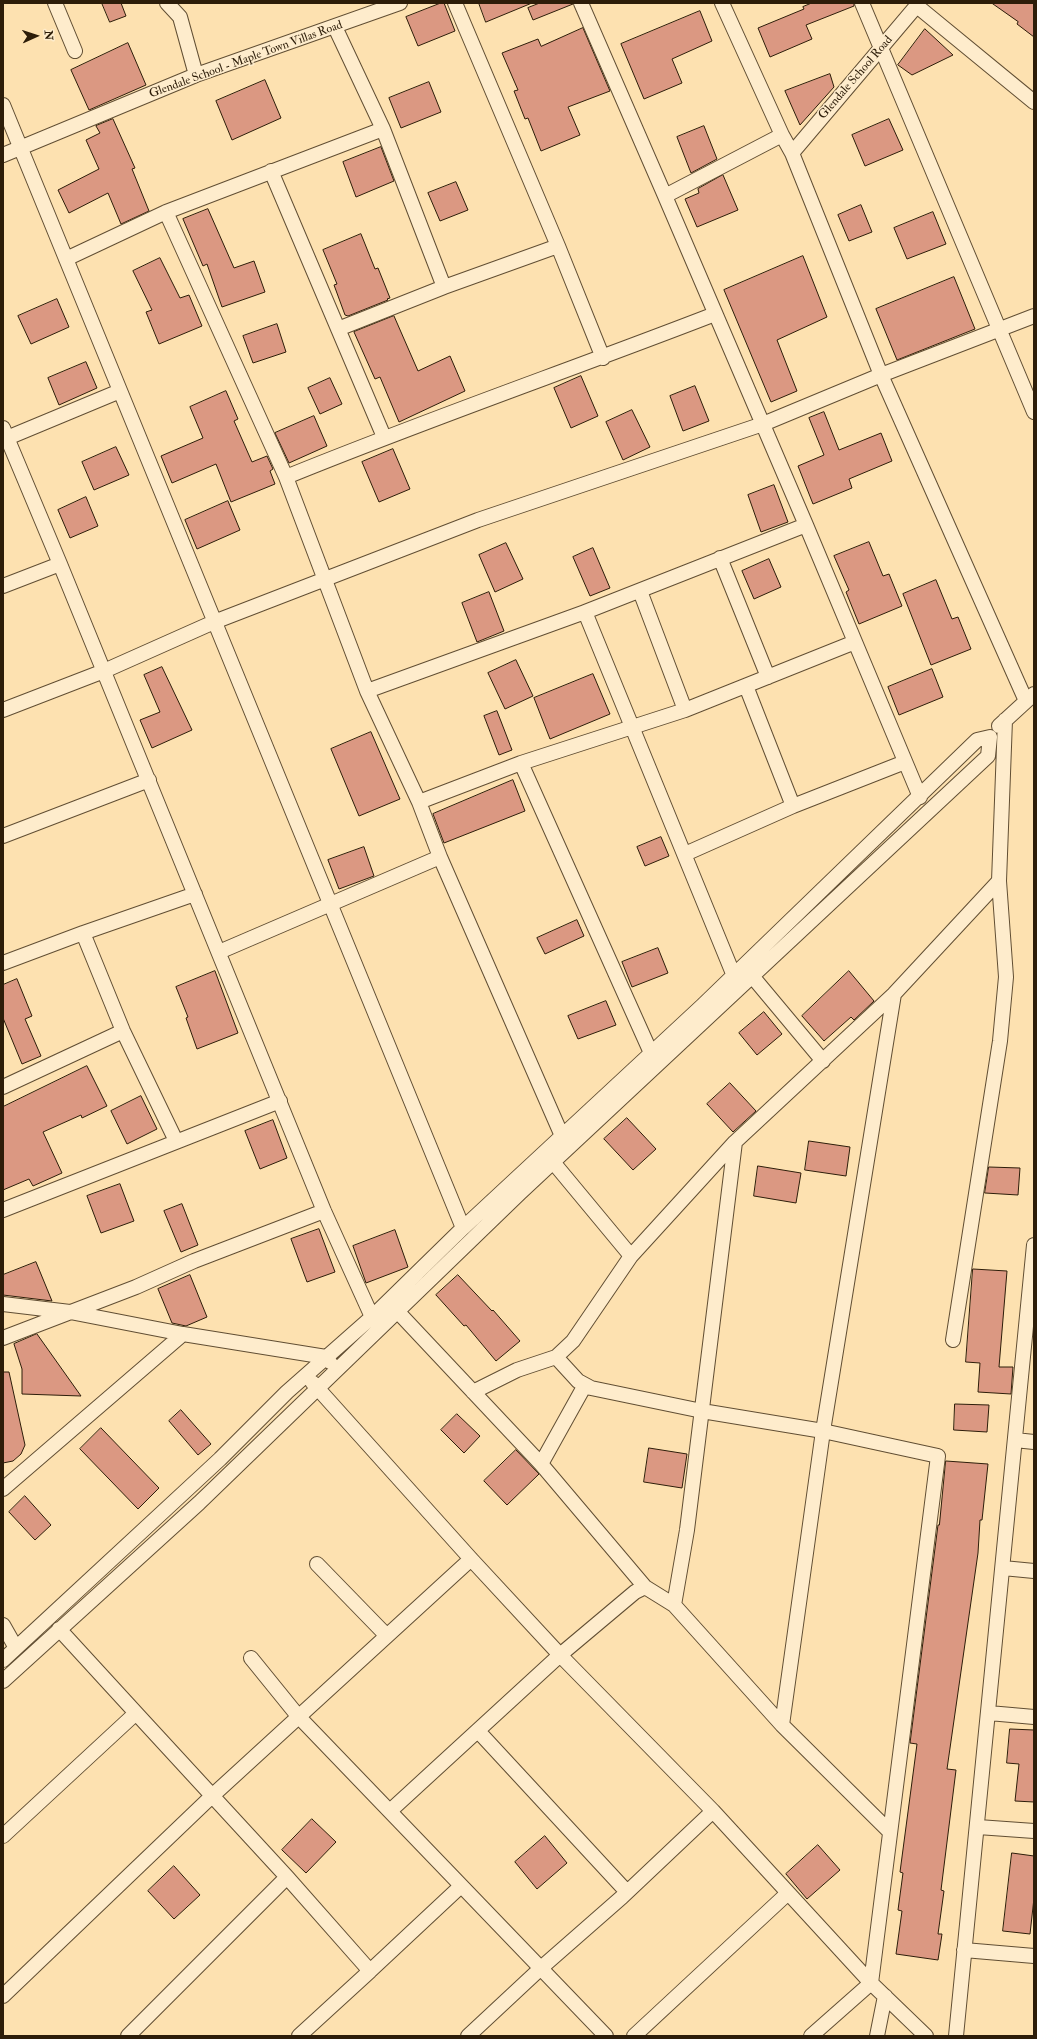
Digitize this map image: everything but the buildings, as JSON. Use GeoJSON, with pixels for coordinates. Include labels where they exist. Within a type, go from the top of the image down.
{"type":"FeatureCollection","features":[{"type":"Feature","properties":{"kind":"street"},"geometry":{"type":"LineString","coordinates":[[55,3],[75,51]]}},
{"type":"Feature","properties":{"kind":"street"},"geometry":{"type":"LineString","coordinates":[[167,3],[179,10],[196,75]]}},
{"type":"Feature","properties":{"kind":"street","name":"Glendale School - Maple Town Villas Road"},"geometry":{"type":"LineString","coordinates":[[3,155],[196,75],[400,3]]}},
{"type":"Feature","properties":{"kind":"street"},"geometry":{"type":"LineString","coordinates":[[455,3],[558,246],[603,358]]}},
{"type":"Feature","properties":{"kind":"street"},"geometry":{"type":"LineString","coordinates":[[581,3],[763,424],[920,797]]}},
{"type":"Feature","properties":{"kind":"street"},"geometry":{"type":"LineString","coordinates":[[3,1681],[199,1503],[553,1162],[988,756],[990,737],[1005,720],[1030,697],[881,374],[792,153],[782,135],[722,3]]}},
{"type":"Feature","properties":{"kind":"street"},"geometry":{"type":"LineString","coordinates":[[862,3],[1034,412]]}},
{"type":"Feature","properties":{"kind":"street"},"geometry":{"type":"LineString","coordinates":[[918,5],[1034,102]]}},
{"type":"Feature","properties":{"kind":"street","name":"Glendale School Road"},"geometry":{"type":"LineString","coordinates":[[792,153],[918,5]]}},
{"type":"Feature","properties":{"kind":"street"},"geometry":{"type":"LineString","coordinates":[[335,27],[384,129],[444,287]]}},
{"type":"Feature","properties":{"kind":"street"},"geometry":{"type":"LineString","coordinates":[[3,105],[463,1228]]}},
{"type":"Feature","properties":{"kind":"street"},"geometry":{"type":"LineString","coordinates":[[66,259],[166,212],[384,129]]}},
{"type":"Feature","properties":{"kind":"street"},"geometry":{"type":"LineString","coordinates":[[665,196],[782,135]]}},
{"type":"Feature","properties":{"kind":"street"},"geometry":{"type":"LineString","coordinates":[[271,171],[384,437]]}},
{"type":"Feature","properties":{"kind":"street"},"geometry":{"type":"LineString","coordinates":[[166,212],[286,477],[367,691],[419,802],[440,857],[562,1136]]}},
{"type":"Feature","properties":{"kind":"street"},"geometry":{"type":"LineString","coordinates":[[338,329],[444,287],[558,246]]}},
{"type":"Feature","properties":{"kind":"street"},"geometry":{"type":"LineString","coordinates":[[286,477],[384,437],[603,358],[715,314]]}},
{"type":"Feature","properties":{"kind":"street"},"geometry":{"type":"LineString","coordinates":[[3,710],[104,671],[214,622],[478,520],[763,424],[881,374],[1034,316]]}},
{"type":"Feature","properties":{"kind":"street"},"geometry":{"type":"LineString","coordinates":[[120,391],[5,433],[104,671],[324,1211],[372,1317]]}},
{"type":"Feature","properties":{"kind":"street"},"geometry":{"type":"LineString","coordinates":[[367,691],[640,592],[720,558],[806,525]]}},
{"type":"Feature","properties":{"kind":"street"},"geometry":{"type":"LineString","coordinates":[[720,558],[768,677]]}},
{"type":"Feature","properties":{"kind":"street"},"geometry":{"type":"LineString","coordinates":[[3,586],[60,564]]}},
{"type":"Feature","properties":{"kind":"street"},"geometry":{"type":"LineString","coordinates":[[640,592],[685,710]]}},
{"type":"Feature","properties":{"kind":"street"},"geometry":{"type":"LineString","coordinates":[[585,612],[631,728],[685,854],[734,976]]}},
{"type":"Feature","properties":{"kind":"street"},"geometry":{"type":"LineString","coordinates":[[419,802],[521,763],[685,710],[855,642]]}},
{"type":"Feature","properties":{"kind":"street"},"geometry":{"type":"LineString","coordinates":[[746,686],[793,806]]}},
{"type":"Feature","properties":{"kind":"street"},"geometry":{"type":"LineString","coordinates":[[953,1340],[1000,1041],[1006,976],[999,881],[1005,720]]}},
{"type":"Feature","properties":{"kind":"street"},"geometry":{"type":"LineString","coordinates":[[3,1660],[220,1459],[287,1392],[307,1376],[326,1357],[372,1317],[463,1228],[734,976],[977,740],[990,737]]}},
{"type":"Feature","properties":{"kind":"street"},"geometry":{"type":"LineString","coordinates":[[685,854],[793,806],[905,762]]}},
{"type":"Feature","properties":{"kind":"street"},"geometry":{"type":"LineString","coordinates":[[521,763],[650,1053]]}},
{"type":"Feature","properties":{"kind":"street"},"geometry":{"type":"LineString","coordinates":[[3,836],[148,780]]}},
{"type":"Feature","properties":{"kind":"street"},"geometry":{"type":"LineString","coordinates":[[219,952],[440,857]]}},
{"type":"Feature","properties":{"kind":"street"},"geometry":{"type":"LineString","coordinates":[[473,1392],[517,1370],[556,1357],[573,1341],[631,1256],[735,1142],[824,1061],[894,994],[999,881]]}},
{"type":"Feature","properties":{"kind":"street"},"geometry":{"type":"LineString","coordinates":[[3,963],[195,894]]}},
{"type":"Feature","properties":{"kind":"street"},"geometry":{"type":"LineString","coordinates":[[83,933],[123,1031],[176,1141]]}},
{"type":"Feature","properties":{"kind":"street"},"geometry":{"type":"LineString","coordinates":[[752,976],[824,1061]]}},
{"type":"Feature","properties":{"kind":"street"},"geometry":{"type":"LineString","coordinates":[[782,1725],[823,1431],[894,994]]}},
{"type":"Feature","properties":{"kind":"street"},"geometry":{"type":"LineString","coordinates":[[3,1087],[123,1031]]}},
{"type":"Feature","properties":{"kind":"street"},"geometry":{"type":"LineString","coordinates":[[3,1210],[280,1101]]}},
{"type":"Feature","properties":{"kind":"street"},"geometry":{"type":"LineString","coordinates":[[674,1605],[687,1530],[735,1142]]}},
{"type":"Feature","properties":{"kind":"street"},"geometry":{"type":"LineString","coordinates":[[553,1162],[631,1256]]}},
{"type":"Feature","properties":{"kind":"street"},"geometry":{"type":"LineString","coordinates":[[3,1338],[136,1287],[194,1261],[324,1211]]}},
{"type":"Feature","properties":{"kind":"street"},"geometry":{"type":"LineString","coordinates":[[956,2036],[978,1827],[1015,1440],[1030,1328],[1034,1245]]}},
{"type":"Feature","properties":{"kind":"street"},"geometry":{"type":"LineString","coordinates":[[3,1304],[70,1312],[183,1334],[326,1357],[337,1369]]}},
{"type":"Feature","properties":{"kind":"street"},"geometry":{"type":"LineString","coordinates":[[398,1312],[541,1464],[645,1587],[674,1605],[782,1725],[890,1831]]}},
{"type":"Feature","properties":{"kind":"street"},"geometry":{"type":"LineString","coordinates":[[3,1489],[183,1334]]}},
{"type":"Feature","properties":{"kind":"street"},"geometry":{"type":"LineString","coordinates":[[556,1357],[578,1382],[591,1388],[702,1411],[823,1431],[938,1456],[871,1983],[811,2036]]}},
{"type":"Feature","properties":{"kind":"street"},"geometry":{"type":"LineString","coordinates":[[307,1376],[471,1559],[560,1654],[713,1811],[871,1983],[926,2036]]}},
{"type":"Feature","properties":{"kind":"street"},"geometry":{"type":"LineString","coordinates":[[541,1464],[585,1385]]}},
{"type":"Feature","properties":{"kind":"street"},"geometry":{"type":"LineString","coordinates":[[1015,1440],[1034,1442]]}},
{"type":"Feature","properties":{"kind":"street"},"geometry":{"type":"LineString","coordinates":[[3,1996],[212,1796],[471,1559]]}},
{"type":"Feature","properties":{"kind":"street"},"geometry":{"type":"LineString","coordinates":[[317,1564],[387,1636]]}},
{"type":"Feature","properties":{"kind":"street"},"geometry":{"type":"LineString","coordinates":[[1003,1568],[1034,1571]]}},
{"type":"Feature","properties":{"kind":"street"},"geometry":{"type":"LineString","coordinates":[[390,1811],[560,1654],[635,1592],[645,1587]]}},
{"type":"Feature","properties":{"kind":"street"},"geometry":{"type":"LineString","coordinates":[[3,1625],[16,1648]]}},
{"type":"Feature","properties":{"kind":"street"},"geometry":{"type":"LineString","coordinates":[[59,1629],[287,1877],[370,1971]]}},
{"type":"Feature","properties":{"kind":"street"},"geometry":{"type":"LineString","coordinates":[[250,1658],[298,1716],[606,2036]]}},
{"type":"Feature","properties":{"kind":"street"},"geometry":{"type":"LineString","coordinates":[[3,1836],[136,1713]]}},
{"type":"Feature","properties":{"kind":"street"},"geometry":{"type":"LineString","coordinates":[[989,1713],[1034,1717]]}},
{"type":"Feature","properties":{"kind":"street"},"geometry":{"type":"LineString","coordinates":[[478,1731],[628,1892]]}},
{"type":"Feature","properties":{"kind":"street"},"geometry":{"type":"LineString","coordinates":[[468,2036],[540,1968],[628,1892],[713,1811]]}},
{"type":"Feature","properties":{"kind":"street"},"geometry":{"type":"LineString","coordinates":[[978,1827],[1034,1831]]}},
{"type":"Feature","properties":{"kind":"street"},"geometry":{"type":"LineString","coordinates":[[128,2036],[287,1877]]}},
{"type":"Feature","properties":{"kind":"street"},"geometry":{"type":"LineString","coordinates":[[299,2036],[462,1886]]}},
{"type":"Feature","properties":{"kind":"street"},"geometry":{"type":"LineString","coordinates":[[634,2036],[788,1893]]}},
{"type":"Feature","properties":{"kind":"street"},"geometry":{"type":"LineString","coordinates":[[964,1950],[1034,1956]]}},
{"type":"Feature","properties":{"kind":"street"},"geometry":{"type":"LineString","coordinates":[[877,2036],[886,1996]]}}]}
